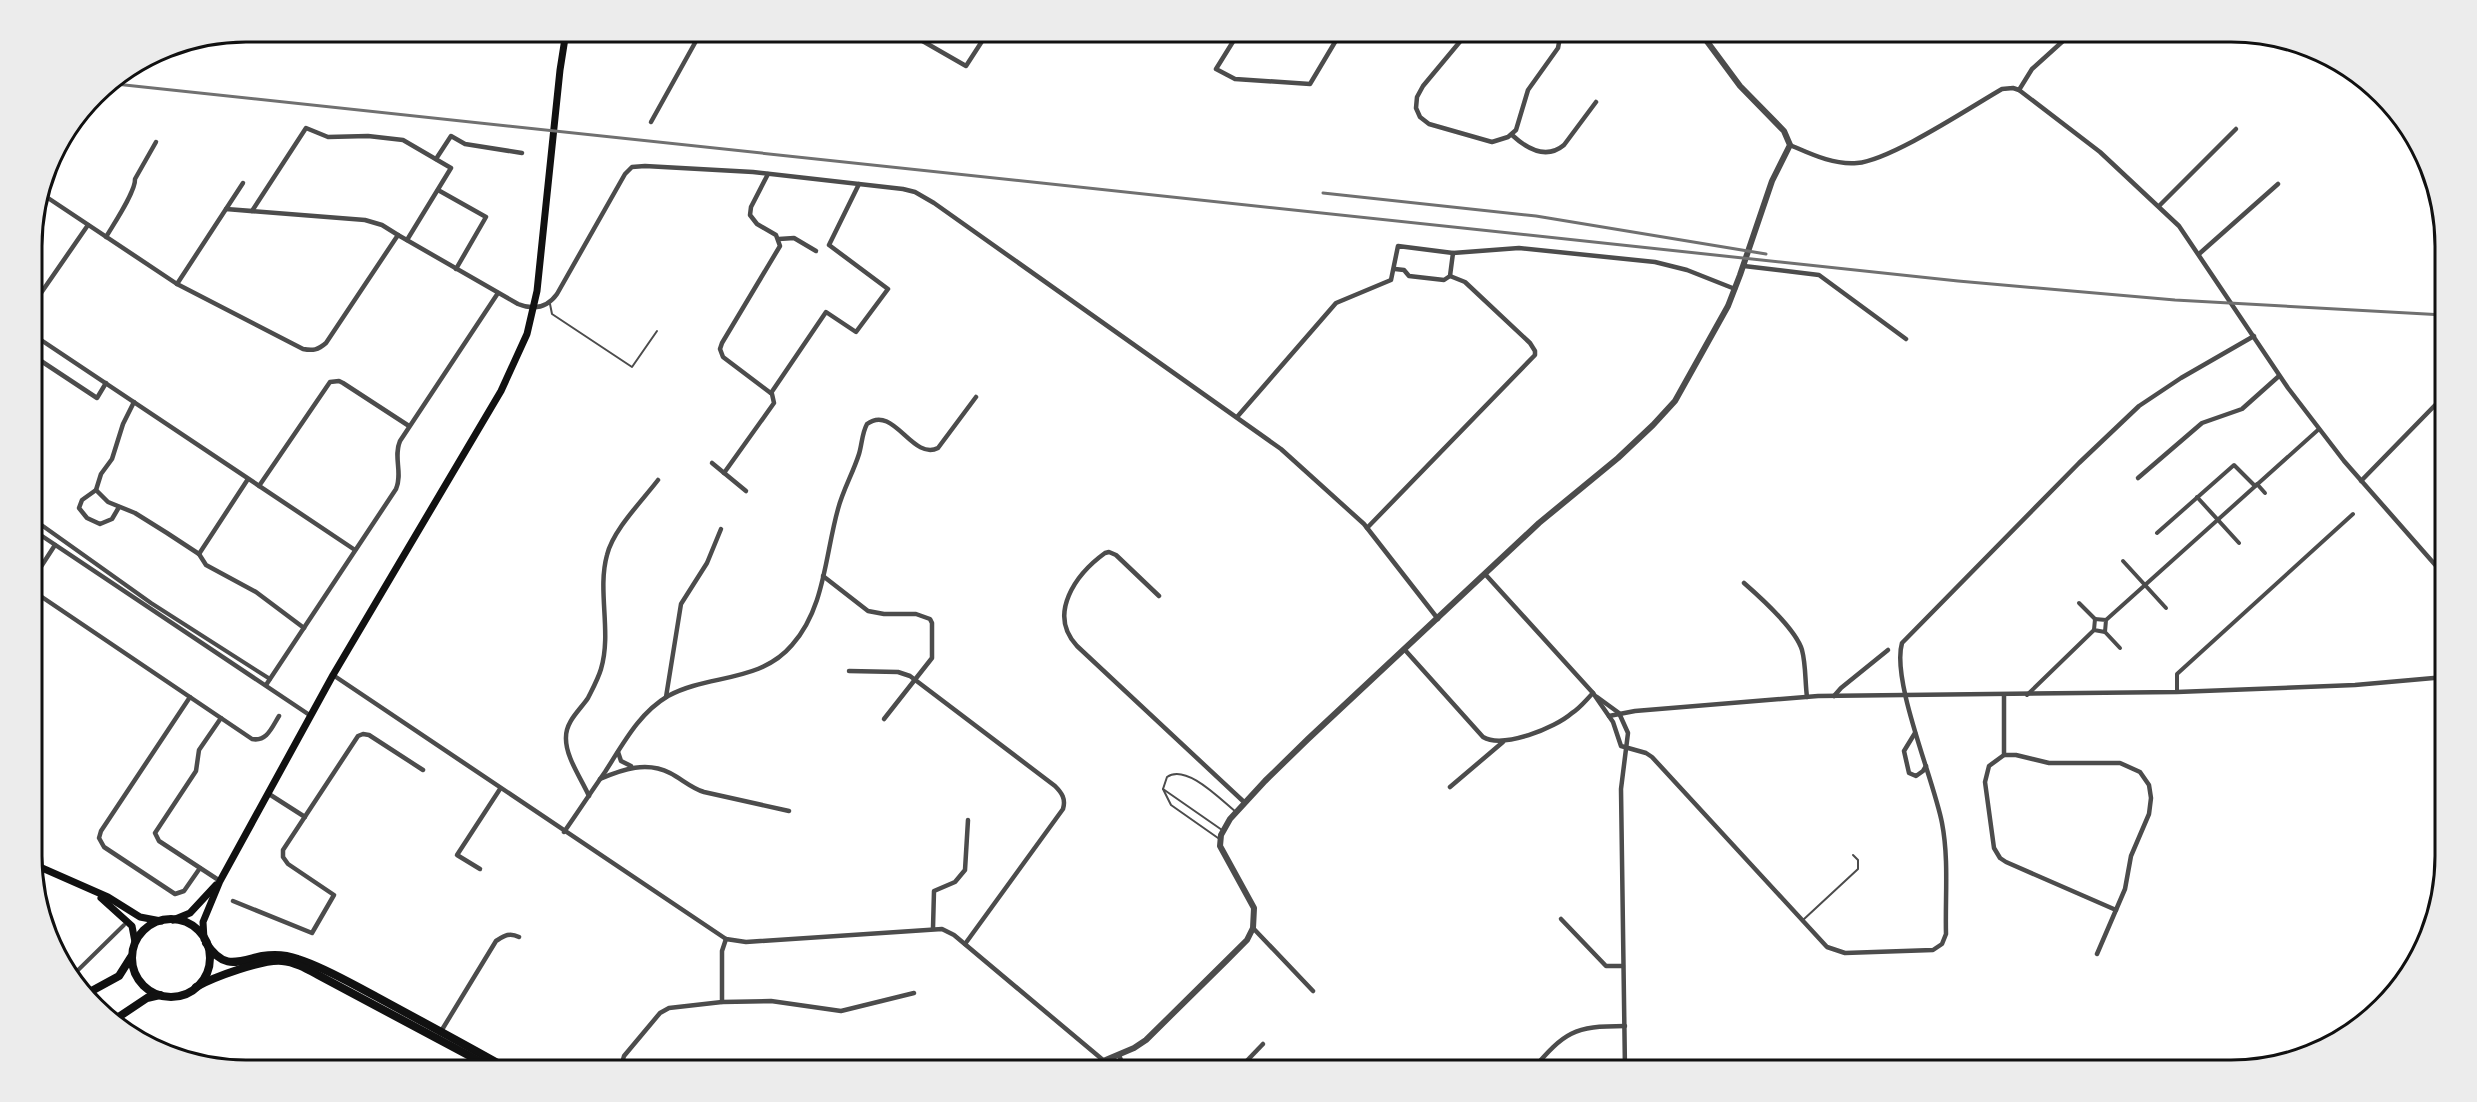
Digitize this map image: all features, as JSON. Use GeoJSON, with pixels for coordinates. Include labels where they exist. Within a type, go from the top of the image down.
{"type":"FeatureCollection","features":[{"type":"Feature","properties":{"kind":"main road"},"geometry":{"type":"LineString","coordinates":[[196,987],[208,967],[209,957],[203,922],[220,881],[333,675],[491,410],[521,350],[534,307],[564,42]]}},
{"type":"Feature","properties":{"kind":"main road"},"geometry":{"type":"LineString","coordinates":[[43,869],[108,897],[140,917],[161,921],[173,920],[190,913],[220,881]]}},
{"type":"Feature","properties":{"kind":"main road"},"geometry":{"type":"LineString","coordinates":[[87,889],[105,900],[127,920],[134,931],[135,942],[121,974],[93,990]]}},
{"type":"Feature","properties":{"kind":"main road"},"geometry":{"type":"LineString","coordinates":[[173,920],[191,925],[215,955],[229,963],[271,955],[298,959],[345,980],[480,1060]]}},
{"type":"Feature","properties":{"kind":"main road"},"geometry":{"type":"LineString","coordinates":[[135,942],[144,930],[161,921]]}},
{"type":"Feature","properties":{"kind":"main road"},"geometry":{"type":"LineString","coordinates":[[132,953],[132,964],[137,978],[147,989],[160,995]]}},
{"type":"Feature","properties":{"kind":"main road"},"geometry":{"type":"LineString","coordinates":[[120,1016],[147,998],[160,995],[179,996],[215,978],[261,963],[284,961],[318,975],[490,1060]]}},
{"type":"Feature","properties":{"kind":"street"},"geometry":{"type":"LineString","coordinates":[[651,122],[694,42]]}},
{"type":"Feature","properties":{"kind":"street"},"geometry":{"type":"LineString","coordinates":[[927,42],[966,66],[982,42]]}},
{"type":"Feature","properties":{"kind":"street"},"geometry":{"type":"LineString","coordinates":[[1233,42],[1216,69],[1235,79],[1310,84],[1335,42]]}},
{"type":"Feature","properties":{"kind":"street"},"geometry":{"type":"LineString","coordinates":[[1460,42],[1423,86],[1416,102],[1418,113],[1429,124],[1496,142],[1512,135],[1520,122],[1528,90],[1558,48],[1559,42]]}},
{"type":"Feature","properties":{"kind":"street"},"geometry":{"type":"LineString","coordinates":[[333,675],[726,939],[746,942],[933,928],[948,931],[1103,1060],[1141,1045],[1234,953],[1253,928],[1254,908],[1222,852],[1220,838],[1222,831],[1244,802],[1316,731],[1406,650],[1539,523],[1618,458],[1667,409],[1683,388],[1735,289],[1772,181],[1790,146],[1784,131],[1740,86],[1707,42]]}},
{"type":"Feature","properties":{"kind":"street"},"geometry":{"type":"LineString","coordinates":[[2019,90],[2032,69],[2062,42]]}},
{"type":"Feature","properties":{"kind":"street"},"geometry":{"type":"LineString","coordinates":[[1790,146],[1835,161],[1865,162],[1888,153],[2002,89],[2019,90],[2100,152],[2179,226],[2279,375],[2319,429],[2361,481],[2435,565]]}},
{"type":"Feature","properties":{"kind":"street"},"geometry":{"type":"LineString","coordinates":[[1512,135],[1531,149],[1544,152],[1557,150],[1564,145],[1596,102]]}},
{"type":"Feature","properties":{"kind":"street"},"geometry":{"type":"LineString","coordinates":[[252,211],[306,128],[328,137],[368,136],[403,141],[450,168],[407,240]]}},
{"type":"Feature","properties":{"kind":"street"},"geometry":{"type":"LineString","coordinates":[[2159,206],[2236,129]]}},
{"type":"Feature","properties":{"kind":"street"},"geometry":{"type":"LineString","coordinates":[[436,159],[451,136],[465,144],[522,153]]}},
{"type":"Feature","properties":{"kind":"street"},"geometry":{"type":"LineString","coordinates":[[106,237],[123,210],[123,204],[136,185],[135,179],[156,142]]}},
{"type":"Feature","properties":{"kind":"street"},"geometry":{"type":"LineString","coordinates":[[226,209],[372,221],[522,306],[534,307],[550,303],[557,294],[625,174],[632,167],[768,174],[910,190],[934,202],[1281,449],[1367,528],[1438,619]]}},
{"type":"Feature","properties":{"kind":"street"},"geometry":{"type":"LineString","coordinates":[[724,473],[772,407],[774,400],[771,393],[725,359],[720,347],[779,249],[779,239],[776,235],[756,224],[750,215],[751,207],[768,174]]}},
{"type":"Feature","properties":{"kind":"street"},"geometry":{"type":"LineString","coordinates":[[177,284],[243,183]]}},
{"type":"Feature","properties":{"kind":"street"},"geometry":{"type":"LineString","coordinates":[[771,393],[826,312],[856,332],[888,289],[829,245],[859,184]]}},
{"type":"Feature","properties":{"kind":"street"},"geometry":{"type":"LineString","coordinates":[[2199,254],[2278,184]]}},
{"type":"Feature","properties":{"kind":"street"},"geometry":{"type":"LineString","coordinates":[[438,190],[486,217],[456,269]]}},
{"type":"Feature","properties":{"kind":"street"},"geometry":{"type":"LineString","coordinates":[[48,198],[177,284],[303,349],[315,350],[326,343],[398,235]]}},
{"type":"Feature","properties":{"kind":"street"},"geometry":{"type":"LineString","coordinates":[[42,292],[88,225]]}},
{"type":"Feature","properties":{"kind":"street"},"geometry":{"type":"LineString","coordinates":[[779,239],[794,238],[816,251]]}},
{"type":"Feature","properties":{"kind":"street"},"geometry":{"type":"LineString","coordinates":[[1237,417],[1336,303],[1388,282],[1393,277],[1398,246],[1453,253],[1513,248],[1655,262],[1687,270],[1735,289]]}},
{"type":"Feature","properties":{"kind":"street"},"geometry":{"type":"LineString","coordinates":[[1395,269],[1404,270],[1409,276],[1444,280],[1450,276],[1453,253]]}},
{"type":"Feature","properties":{"kind":"street"},"geometry":{"type":"LineString","coordinates":[[1744,266],[1819,275],[1906,339]]}},
{"type":"Feature","properties":{"kind":"street"},"geometry":{"type":"LineString","coordinates":[[1367,528],[1535,356],[1530,343],[1465,282],[1450,276]]}},
{"type":"Feature","properties":{"kind":"street"},"geometry":{"type":"LineString","coordinates":[[266,686],[396,489],[399,481],[397,449],[409,426],[498,293]]}},
{"type":"Feature","properties":{"kind":"street"},"geometry":{"type":"LineString","coordinates":[[1485,574],[1593,693],[1616,728],[1619,745],[1644,752],[1652,757],[1827,947],[1839,953],[1937,949],[1946,934],[1944,840],[1937,804],[1906,695],[1901,652],[1904,641],[2079,463],[2139,406],[2254,336]]}},
{"type":"Feature","properties":{"kind":"street"},"geometry":{"type":"LineString","coordinates":[[42,341],[355,550]]}},
{"type":"Feature","properties":{"kind":"street"},"geometry":{"type":"LineString","coordinates":[[42,362],[97,398],[106,383]]}},
{"type":"Feature","properties":{"kind":"street"},"geometry":{"type":"LineString","coordinates":[[2138,478],[2202,423],[2242,409],[2279,375]]}},
{"type":"Feature","properties":{"kind":"street"},"geometry":{"type":"LineString","coordinates":[[259,486],[330,382],[343,383],[409,426]]}},
{"type":"Feature","properties":{"kind":"street"},"geometry":{"type":"LineString","coordinates":[[564,832],[643,717],[666,697],[685,689],[757,670],[785,653],[800,636],[812,614],[837,512],[860,452],[867,424],[877,420],[888,422],[923,450],[934,450],[938,448],[976,398]]}},
{"type":"Feature","properties":{"kind":"street"},"geometry":{"type":"LineString","coordinates":[[119,507],[112,519],[100,524],[87,518],[79,508],[82,500],[96,490],[101,474],[114,456],[123,424],[134,402]]}},
{"type":"Feature","properties":{"kind":"street"},"geometry":{"type":"LineString","coordinates":[[2361,481],[2435,405]]}},
{"type":"Feature","properties":{"kind":"street"},"geometry":{"type":"LineString","coordinates":[[2105,632],[2106,620],[2319,429]]}},
{"type":"Feature","properties":{"kind":"street"},"geometry":{"type":"LineString","coordinates":[[712,463],[746,490]]}},
{"type":"Feature","properties":{"kind":"street"},"geometry":{"type":"LineString","coordinates":[[2157,533],[2234,465],[2265,493]]}},
{"type":"Feature","properties":{"kind":"street"},"geometry":{"type":"LineString","coordinates":[[199,554],[248,478]]}},
{"type":"Feature","properties":{"kind":"street"},"geometry":{"type":"LineString","coordinates":[[589,796],[568,751],[566,732],[570,721],[593,689],[602,667],[605,628],[604,568],[607,552],[617,534],[658,480]]}},
{"type":"Feature","properties":{"kind":"street"},"geometry":{"type":"LineString","coordinates":[[96,490],[108,502],[135,513],[199,554],[206,565],[260,594],[304,628]]}},
{"type":"Feature","properties":{"kind":"street"},"geometry":{"type":"LineString","coordinates":[[2197,497],[2239,543]]}},
{"type":"Feature","properties":{"kind":"street"},"geometry":{"type":"LineString","coordinates":[[2177,692],[2177,674],[2353,514]]}},
{"type":"Feature","properties":{"kind":"street"},"geometry":{"type":"LineString","coordinates":[[42,525],[151,603],[270,679]]}},
{"type":"Feature","properties":{"kind":"street"},"geometry":{"type":"LineString","coordinates":[[666,697],[681,604],[706,563],[721,530]]}},
{"type":"Feature","properties":{"kind":"street"},"geometry":{"type":"LineString","coordinates":[[42,536],[311,716]]}},
{"type":"Feature","properties":{"kind":"street"},"geometry":{"type":"LineString","coordinates":[[42,565],[55,545]]}},
{"type":"Feature","properties":{"kind":"street"},"geometry":{"type":"LineString","coordinates":[[1159,596],[1116,555],[1105,553],[1068,593],[1064,615],[1066,631],[1077,646],[1244,802]]}},
{"type":"Feature","properties":{"kind":"street"},"geometry":{"type":"LineString","coordinates":[[2122,561],[2166,608]]}},
{"type":"Feature","properties":{"kind":"street"},"geometry":{"type":"LineString","coordinates":[[823,576],[868,611],[884,614],[916,614],[930,619],[932,623],[932,658],[884,719]]}},
{"type":"Feature","properties":{"kind":"street"},"geometry":{"type":"LineString","coordinates":[[1744,583],[1762,599],[1799,644],[1803,656],[1807,697]]}},
{"type":"Feature","properties":{"kind":"street"},"geometry":{"type":"LineString","coordinates":[[42,597],[256,740],[266,736],[279,717]]}},
{"type":"Feature","properties":{"kind":"street"},"geometry":{"type":"LineString","coordinates":[[2079,603],[2095,619],[2106,620]]}},
{"type":"Feature","properties":{"kind":"street"},"geometry":{"type":"LineString","coordinates":[[2027,695],[2094,630],[2095,619]]}},
{"type":"Feature","properties":{"kind":"street"},"geometry":{"type":"LineString","coordinates":[[2094,630],[2105,632],[2120,648]]}},
{"type":"Feature","properties":{"kind":"street"},"geometry":{"type":"LineString","coordinates":[[1406,650],[1483,736],[1489,740],[1504,741]]}},
{"type":"Feature","properties":{"kind":"street"},"geometry":{"type":"LineString","coordinates":[[1834,696],[1888,650]]}},
{"type":"Feature","properties":{"kind":"street"},"geometry":{"type":"LineString","coordinates":[[849,671],[898,672],[916,679],[1055,786],[1065,802],[1063,809],[965,944]]}},
{"type":"Feature","properties":{"kind":"street"},"geometry":{"type":"LineString","coordinates":[[1610,716],[1619,713],[1807,697],[2177,692],[2355,686],[2435,678]]}},
{"type":"Feature","properties":{"kind":"street"},"geometry":{"type":"LineString","coordinates":[[1450,787],[1504,741],[1556,723],[1573,713],[1593,693]]}},
{"type":"Feature","properties":{"kind":"street"},"geometry":{"type":"LineString","coordinates":[[1593,693],[1619,713],[1627,728],[1627,748],[1621,789],[1625,1060]]}},
{"type":"Feature","properties":{"kind":"street"},"geometry":{"type":"LineString","coordinates":[[2004,695],[2004,755]]}},
{"type":"Feature","properties":{"kind":"street"},"geometry":{"type":"LineString","coordinates":[[190,697],[101,831],[99,838],[104,847],[175,894],[182,894],[200,868]]}},
{"type":"Feature","properties":{"kind":"street"},"geometry":{"type":"LineString","coordinates":[[220,718],[199,750],[196,771],[155,833],[159,841],[220,881]]}},
{"type":"Feature","properties":{"kind":"street"},"geometry":{"type":"LineString","coordinates":[[1915,730],[1904,751],[1909,773],[1916,776],[1923,771],[1926,764]]}},
{"type":"Feature","properties":{"kind":"street"},"geometry":{"type":"LineString","coordinates":[[233,901],[312,933],[334,896],[288,864],[282,854],[305,817],[361,735],[369,735],[423,770]]}},
{"type":"Feature","properties":{"kind":"street"},"geometry":{"type":"LineString","coordinates":[[618,752],[621,761],[634,767],[661,769],[698,790],[789,811]]}},
{"type":"Feature","properties":{"kind":"street"},"geometry":{"type":"LineString","coordinates":[[2097,954],[2116,909],[2128,880],[2132,856],[2151,805],[2150,791],[2145,778],[2132,767],[2120,763],[2061,764],[2041,762],[2016,755],[2004,755],[1989,766],[1985,782],[1992,842],[1996,854],[2006,862],[2116,909]]}},
{"type":"Feature","properties":{"kind":"street"},"geometry":{"type":"LineString","coordinates":[[600,779],[634,767]]}},
{"type":"Feature","properties":{"kind":"street"},"geometry":{"type":"LineString","coordinates":[[480,869],[457,855],[500,789]]}},
{"type":"Feature","properties":{"kind":"street"},"geometry":{"type":"LineString","coordinates":[[269,794],[305,817]]}},
{"type":"Feature","properties":{"kind":"street"},"geometry":{"type":"LineString","coordinates":[[933,928],[934,891],[955,882],[965,870],[968,820]]}},
{"type":"Feature","properties":{"kind":"street"},"geometry":{"type":"LineString","coordinates":[[1561,919],[1606,966],[1623,966]]}},
{"type":"Feature","properties":{"kind":"street"},"geometry":{"type":"LineString","coordinates":[[78,971],[124,925]]}},
{"type":"Feature","properties":{"kind":"street"},"geometry":{"type":"LineString","coordinates":[[1253,928],[1313,991]]}},
{"type":"Feature","properties":{"kind":"street"},"geometry":{"type":"LineString","coordinates":[[439,1035],[496,941],[505,935],[513,934],[519,937]]}},
{"type":"Feature","properties":{"kind":"street"},"geometry":{"type":"LineString","coordinates":[[722,1002],[722,951],[726,939]]}},
{"type":"Feature","properties":{"kind":"street"},"geometry":{"type":"LineString","coordinates":[[623,1060],[664,1010],[722,1002],[782,1001],[820,1010],[841,1011],[914,993]]}},
{"type":"Feature","properties":{"kind":"street"},"geometry":{"type":"LineString","coordinates":[[1541,1060],[1556,1043],[1573,1032],[1595,1026],[1624,1026]]}},
{"type":"Feature","properties":{"kind":"street"},"geometry":{"type":"LineString","coordinates":[[1248,1060],[1263,1044]]}},
{"type":"Feature","properties":{"kind":"street"},"geometry":{"type":"LineString","coordinates":[[1119,1055],[1121,1060]]}},
{"type":"Feature","properties":{"kind":"lane"},"geometry":{"type":"LineString","coordinates":[[550,303],[552,314],[632,367],[657,331]]}},
{"type":"Feature","properties":{"kind":"lane"},"geometry":{"type":"LineString","coordinates":[[1220,838],[1171,805],[1163,789],[1167,777],[1175,773],[1183,773],[1236,812]]}},
{"type":"Feature","properties":{"kind":"lane"},"geometry":{"type":"LineString","coordinates":[[1163,789],[1222,831]]}},
{"type":"Feature","properties":{"kind":"lane"},"geometry":{"type":"LineString","coordinates":[[1802,921],[1858,869],[1858,860],[1853,855]]}},
{"type":"Feature","properties":{"kind":"railway"},"geometry":{"type":"LineString","coordinates":[[121,85],[1958,281],[2175,300],[2435,314]]}},
{"type":"Feature","properties":{"kind":"railway"},"geometry":{"type":"LineString","coordinates":[[1323,193],[1536,216],[1766,254]]}}]}
